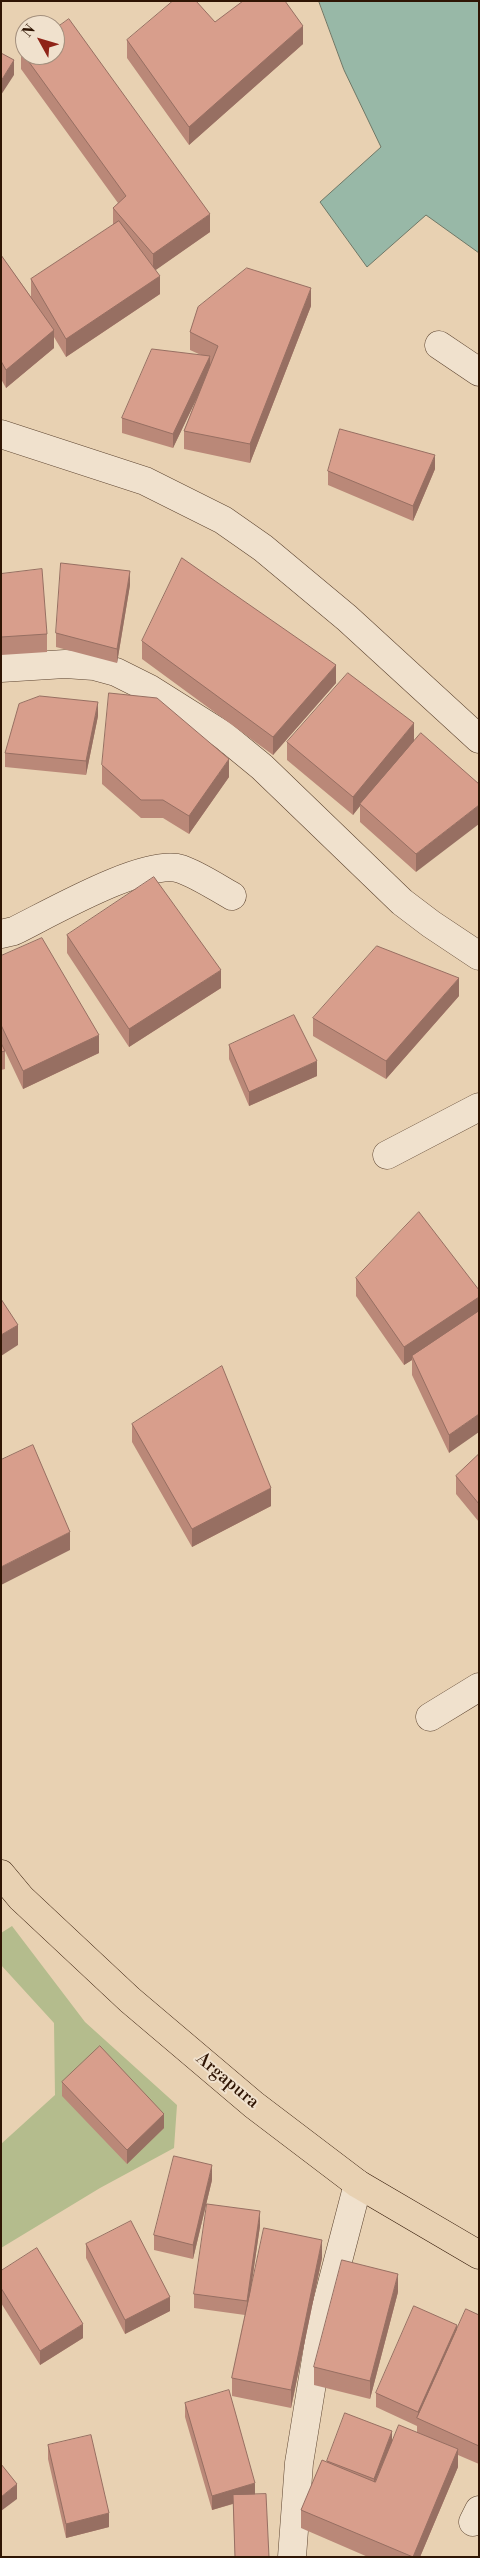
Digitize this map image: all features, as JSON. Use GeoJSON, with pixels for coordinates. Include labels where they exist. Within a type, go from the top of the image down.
{"type":"FeatureCollection","features":[{"type":"Feature","properties":{"kind":"highway","name":"Argapura"},"geometry":{"type":"LineString","coordinates":[[1,1874],[21,1898],[130,2000],[254,2105],[358,2184],[479,2254]]}},
{"type":"Feature","properties":{"kind":"street"},"geometry":{"type":"LineString","coordinates":[[439,345],[479,372]]}},
{"type":"Feature","properties":{"kind":"street"},"geometry":{"type":"LineString","coordinates":[[1,434],[145,481],[223,520],[263,548],[347,618],[479,739]]}},
{"type":"Feature","properties":{"kind":"street"},"geometry":{"type":"LineString","coordinates":[[1,668],[64,664],[94,666],[116,672],[150,689],[223,735],[254,760],[402,902],[479,956]]}},
{"type":"Feature","properties":{"kind":"street"},"geometry":{"type":"LineString","coordinates":[[1,934],[14,931],[87,895],[150,869],[180,868],[232,896]]}},
{"type":"Feature","properties":{"kind":"street"},"geometry":{"type":"LineString","coordinates":[[387,1155],[479,1107]]}},
{"type":"Feature","properties":{"kind":"street"},"geometry":{"type":"LineString","coordinates":[[430,1717],[479,1687]]}},
{"type":"Feature","properties":{"kind":"street"},"geometry":{"type":"LineString","coordinates":[[292,2557],[299,2463],[322,2322],[358,2184]]}},
{"type":"Feature","properties":{"kind":"green space"},"geometry":{"type":"Polygon","coordinates":[[[12,1926],[85,2022],[177,2105],[174,2148],[100,2188],[1,2248],[1,2144],[55,2095],[54,2023],[1,1965],[1,1933],[12,1926]]]}},
{"type":"Feature","properties":{"kind":"shaded area"},"geometry":{"type":"Polygon","coordinates":[[[319,1],[479,1],[479,253],[426,215],[367,267],[320,202],[381,147],[344,70],[319,1]]]}},
{"type":"Feature","properties":{"kind":"building"},"geometry":{"type":"Polygon","coordinates":[[[173,1],[196,1],[215,22],[243,1],[285,1],[303,26],[189,127],[127,40],[173,1]]]}},
{"type":"Feature","properties":{"kind":"building"},"geometry":{"type":"Polygon","coordinates":[[[69,19],[210,214],[153,254],[113,208],[126,196],[31,65],[65,65],[65,22],[69,19]]]}},
{"type":"Feature","properties":{"kind":"building"},"geometry":{"type":"Polygon","coordinates":[[[1,53],[14,60],[1,81],[1,53]]]}},
{"type":"Feature","properties":{"kind":"building"},"geometry":{"type":"Polygon","coordinates":[[[119,221],[160,276],[66,339],[31,279],[119,221]]]}},
{"type":"Feature","properties":{"kind":"building"},"geometry":{"type":"Polygon","coordinates":[[[1,255],[54,330],[6,370],[1,361],[1,255]]]}},
{"type":"Feature","properties":{"kind":"building"},"geometry":{"type":"Polygon","coordinates":[[[247,268],[311,288],[250,444],[184,431],[218,346],[190,332],[198,307],[247,268]]]}},
{"type":"Feature","properties":{"kind":"building"},"geometry":{"type":"Polygon","coordinates":[[[152,349],[210,356],[173,434],[122,418],[152,349]]]}},
{"type":"Feature","properties":{"kind":"building"},"geometry":{"type":"Polygon","coordinates":[[[340,429],[435,455],[413,506],[328,471],[340,429]]]}},
{"type":"Feature","properties":{"kind":"building"},"geometry":{"type":"Polygon","coordinates":[[[182,558],[336,665],[273,737],[142,641],[182,558]]]}},
{"type":"Feature","properties":{"kind":"building"},"geometry":{"type":"Polygon","coordinates":[[[61,563],[130,571],[117,649],[56,633],[61,563]]]}},
{"type":"Feature","properties":{"kind":"building"},"geometry":{"type":"Polygon","coordinates":[[[42,569],[47,634],[1,637],[1,574],[42,569]]]}},
{"type":"Feature","properties":{"kind":"building"},"geometry":{"type":"Polygon","coordinates":[[[348,673],[414,723],[353,797],[287,742],[348,673]]]}},
{"type":"Feature","properties":{"kind":"building"},"geometry":{"type":"Polygon","coordinates":[[[109,693],[157,698],[229,759],[189,816],[163,800],[141,800],[102,765],[109,693]]]}},
{"type":"Feature","properties":{"kind":"building"},"geometry":{"type":"Polygon","coordinates":[[[40,696],[98,702],[86,761],[5,753],[19,704],[40,696]]]}},
{"type":"Feature","properties":{"kind":"building"},"geometry":{"type":"Polygon","coordinates":[[[421,733],[479,784],[479,805],[416,854],[360,804],[421,733]]]}},
{"type":"Feature","properties":{"kind":"building"},"geometry":{"type":"Polygon","coordinates":[[[154,877],[221,970],[129,1029],[67,935],[154,877]]]}},
{"type":"Feature","properties":{"kind":"building"},"geometry":{"type":"Polygon","coordinates":[[[42,938],[99,1035],[23,1071],[1,1025],[1,956],[42,938]]]}},
{"type":"Feature","properties":{"kind":"building"},"geometry":{"type":"Polygon","coordinates":[[[377,946],[459,978],[386,1061],[313,1018],[377,946]]]}},
{"type":"Feature","properties":{"kind":"building"},"geometry":{"type":"Polygon","coordinates":[[[294,1015],[317,1061],[249,1092],[229,1045],[294,1015]]]}},
{"type":"Feature","properties":{"kind":"building"},"geometry":{"type":"Polygon","coordinates":[[[1,1043],[5,1051],[1,1052],[1,1043]]]}},
{"type":"Feature","properties":{"kind":"building"},"geometry":{"type":"Polygon","coordinates":[[[419,1212],[479,1290],[479,1297],[404,1347],[356,1278],[419,1212]]]}},
{"type":"Feature","properties":{"kind":"building"},"geometry":{"type":"Polygon","coordinates":[[[1,1299],[18,1325],[1,1335],[1,1299]]]}},
{"type":"Feature","properties":{"kind":"building"},"geometry":{"type":"Polygon","coordinates":[[[479,1311],[479,1414],[449,1435],[412,1356],[479,1311]]]}},
{"type":"Feature","properties":{"kind":"building"},"geometry":{"type":"Polygon","coordinates":[[[222,1366],[271,1488],[192,1529],[132,1424],[222,1366]]]}},
{"type":"Feature","properties":{"kind":"building"},"geometry":{"type":"Polygon","coordinates":[[[33,1445],[70,1532],[1,1567],[1,1460],[33,1445]]]}},
{"type":"Feature","properties":{"kind":"building"},"geometry":{"type":"Polygon","coordinates":[[[479,1454],[479,1504],[456,1476],[479,1454]]]}},
{"type":"Feature","properties":{"kind":"building"},"geometry":{"type":"Polygon","coordinates":[[[100,2046],[164,2114],[127,2150],[62,2082],[100,2046]]]}},
{"type":"Feature","properties":{"kind":"building"},"geometry":{"type":"Polygon","coordinates":[[[174,2156],[212,2165],[193,2245],[154,2235],[174,2156]]]}},
{"type":"Feature","properties":{"kind":"building"},"geometry":{"type":"Polygon","coordinates":[[[207,2204],[260,2211],[247,2301],[194,2294],[207,2204]]]}},
{"type":"Feature","properties":{"kind":"building"},"geometry":{"type":"Polygon","coordinates":[[[131,2221],[170,2297],[125,2320],[86,2244],[131,2221]]]}},
{"type":"Feature","properties":{"kind":"building"},"geometry":{"type":"Polygon","coordinates":[[[264,2228],[322,2240],[291,2390],[232,2378],[264,2228]]]}},
{"type":"Feature","properties":{"kind":"building"},"geometry":{"type":"Polygon","coordinates":[[[37,2248],[83,2324],[40,2351],[1,2288],[1,2271],[37,2248]]]}},
{"type":"Feature","properties":{"kind":"building"},"geometry":{"type":"Polygon","coordinates":[[[342,2260],[398,2274],[370,2381],[314,2367],[342,2260]]]}},
{"type":"Feature","properties":{"kind":"building"},"geometry":{"type":"Polygon","coordinates":[[[414,2306],[457,2325],[418,2412],[376,2393],[414,2306]]]}},
{"type":"Feature","properties":{"kind":"building"},"geometry":{"type":"Polygon","coordinates":[[[466,2309],[479,2315],[479,2446],[417,2418],[466,2309]]]}},
{"type":"Feature","properties":{"kind":"building"},"geometry":{"type":"Polygon","coordinates":[[[229,2390],[255,2483],[212,2496],[185,2403],[229,2390]]]}},
{"type":"Feature","properties":{"kind":"building"},"geometry":{"type":"Polygon","coordinates":[[[345,2413],[392,2431],[374,2479],[327,2461],[345,2413]]]}},
{"type":"Feature","properties":{"kind":"building"},"geometry":{"type":"Polygon","coordinates":[[[399,2425],[458,2449],[413,2557],[301,2510],[322,2460],[375,2482],[399,2425]]]}},
{"type":"Feature","properties":{"kind":"building"},"geometry":{"type":"Polygon","coordinates":[[[91,2435],[109,2513],[66,2524],[48,2445],[91,2435]]]}},
{"type":"Feature","properties":{"kind":"building"},"geometry":{"type":"Polygon","coordinates":[[[1,2464],[17,2484],[1,2497],[1,2464]]]}},
{"type":"Feature","properties":{"kind":"building"},"geometry":{"type":"Polygon","coordinates":[[[266,2494],[269,2557],[235,2557],[233,2495],[266,2494]]]}}]}
